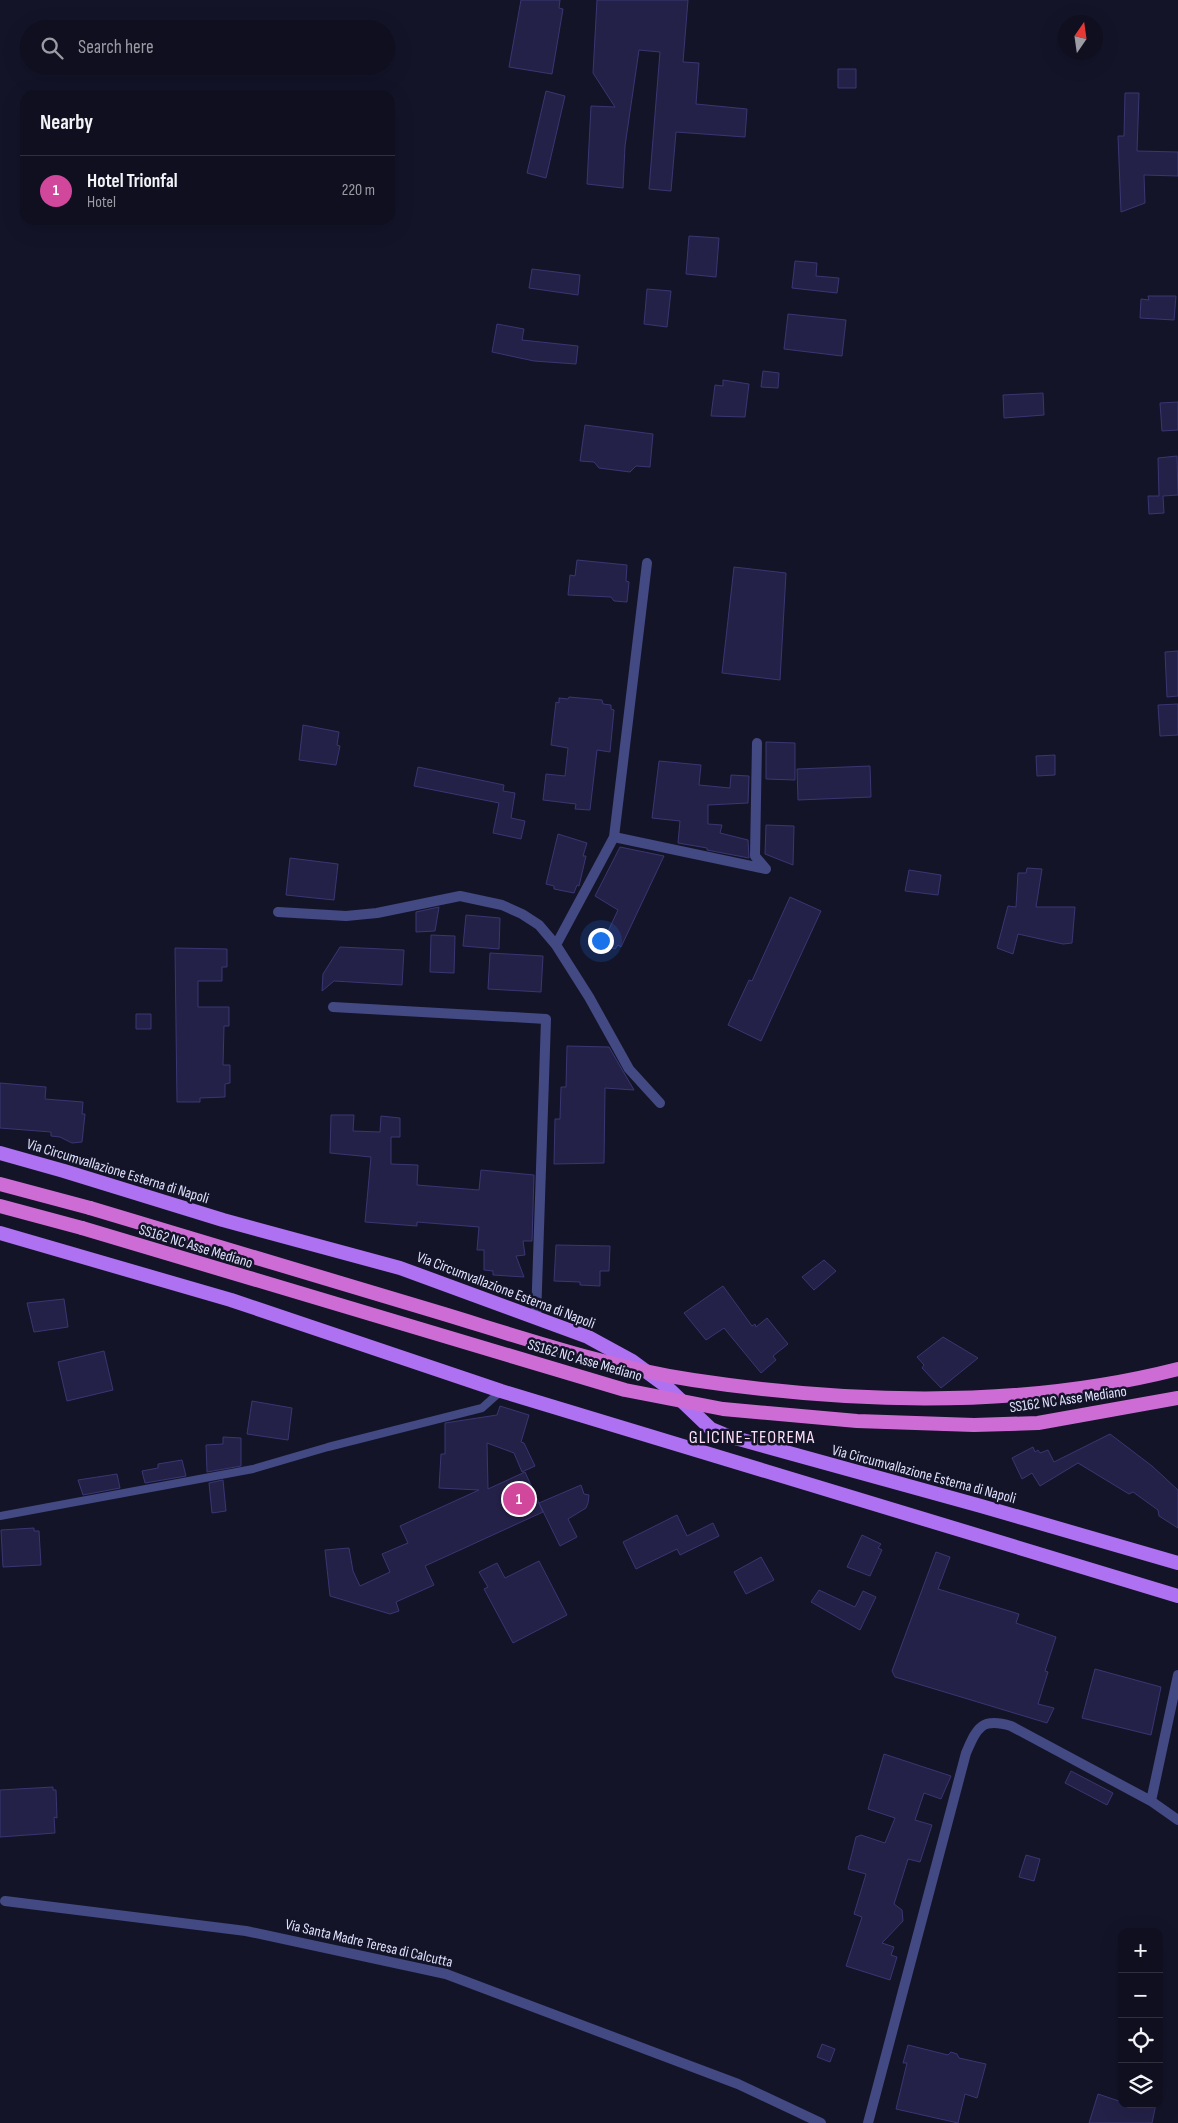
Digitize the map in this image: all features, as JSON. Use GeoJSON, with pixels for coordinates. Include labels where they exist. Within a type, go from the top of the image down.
{"type":"FeatureCollection","features":[{"type":"Feature","properties":{"kind":"highway","name":"SS162 NC Asse Mediano"},"geometry":{"type":"LineString","coordinates":[[0,1184],[90,1208],[602,1361],[692,1380],[824,1396],[968,1398],[1064,1390],[1178,1369]]}},
{"type":"Feature","properties":{"kind":"highway","name":"SS162 NC Asse Mediano"},"geometry":{"type":"LineString","coordinates":[[0,1206],[82,1228],[625,1390],[723,1409],[857,1421],[974,1426],[1038,1423],[1178,1398]]}},
{"type":"Feature","properties":{"kind":"main road","name":"Via Circumvallazione Esterna di Napoli"},"geometry":{"type":"LineString","coordinates":[[0,1153],[224,1220],[400,1268],[588,1337],[632,1361],[666,1386],[711,1429],[728,1436],[1178,1563]]}},
{"type":"Feature","properties":{"kind":"main road"},"geometry":{"type":"LineString","coordinates":[[0,1233],[231,1300],[501,1391],[1178,1596]]}},
{"type":"Feature","properties":{"kind":"street"},"geometry":{"type":"LineString","coordinates":[[556,945],[614,837],[647,563]]}},
{"type":"Feature","properties":{"kind":"street"},"geometry":{"type":"LineString","coordinates":[[614,837],[766,869],[756,856],[757,743]]}},
{"type":"Feature","properties":{"kind":"street"},"geometry":{"type":"LineString","coordinates":[[278,912],[346,916],[377,913],[460,896],[502,905],[522,914],[539,925],[556,945],[589,997],[630,1069],[660,1104]]}},
{"type":"Feature","properties":{"kind":"street"},"geometry":{"type":"LineString","coordinates":[[333,1007],[546,1019],[536,1318]]}},
{"type":"Feature","properties":{"kind":"street"},"geometry":{"type":"LineString","coordinates":[[1151,1801],[1178,1675]]}},
{"type":"Feature","properties":{"kind":"street"},"geometry":{"type":"LineString","coordinates":[[868,2123],[966,1753],[976,1731],[983,1724],[996,1721],[1011,1726],[1151,1801],[1178,1820]]}},
{"type":"Feature","properties":{"kind":"street","name":"Via Santa Madre Teresa di Calcutta"},"geometry":{"type":"LineString","coordinates":[[5,1901],[246,1931],[446,1974],[738,2084],[821,2123]]}},
{"type":"Feature","properties":{"kind":"lane"},"geometry":{"type":"LineString","coordinates":[[0,1516],[253,1469],[328,1447],[482,1408],[501,1391]]}},
{"type":"Feature","properties":{"kind":"building"},"geometry":{"type":"Polygon","coordinates":[[[521,0],[560,0],[559,8],[563,9],[552,74],[509,67],[521,0]]]}},
{"type":"Feature","properties":{"kind":"building"},"geometry":{"type":"Polygon","coordinates":[[[597,0],[688,0],[683,62],[699,63],[696,104],[747,109],[745,137],[676,132],[671,191],[649,189],[660,52],[639,50],[625,146],[623,188],[587,184],[591,106],[615,107],[593,73],[597,0]]]}},
{"type":"Feature","properties":{"kind":"building"},"geometry":{"type":"Polygon","coordinates":[[[838,69],[856,69],[856,88],[838,88],[838,69]]]}},
{"type":"Feature","properties":{"kind":"building"},"geometry":{"type":"Polygon","coordinates":[[[546,91],[565,96],[546,178],[527,173],[546,91]]]}},
{"type":"Feature","properties":{"kind":"building"},"geometry":{"type":"Polygon","coordinates":[[[1125,93],[1139,93],[1137,151],[1178,152],[1178,176],[1144,175],[1145,203],[1121,212],[1118,136],[1124,136],[1125,93]]]}},
{"type":"Feature","properties":{"kind":"building"},"geometry":{"type":"Polygon","coordinates":[[[689,236],[719,238],[716,277],[686,274],[689,236]]]}},
{"type":"Feature","properties":{"kind":"building"},"geometry":{"type":"Polygon","coordinates":[[[795,261],[817,263],[816,276],[839,278],[837,293],[792,288],[795,261]]]}},
{"type":"Feature","properties":{"kind":"building"},"geometry":{"type":"Polygon","coordinates":[[[532,269],[580,275],[578,295],[529,288],[532,269]]]}},
{"type":"Feature","properties":{"kind":"building"},"geometry":{"type":"Polygon","coordinates":[[[647,289],[671,291],[667,327],[644,324],[647,289]]]}},
{"type":"Feature","properties":{"kind":"building"},"geometry":{"type":"Polygon","coordinates":[[[1148,296],[1176,296],[1174,320],[1140,318],[1141,299],[1149,300],[1148,296]]]}},
{"type":"Feature","properties":{"kind":"building"},"geometry":{"type":"Polygon","coordinates":[[[788,314],[846,320],[842,356],[784,349],[788,314]]]}},
{"type":"Feature","properties":{"kind":"building"},"geometry":{"type":"Polygon","coordinates":[[[497,324],[524,329],[522,340],[578,346],[576,364],[534,361],[492,352],[497,324]]]}},
{"type":"Feature","properties":{"kind":"building"},"geometry":{"type":"Polygon","coordinates":[[[763,371],[779,373],[778,388],[761,387],[763,371]]]}},
{"type":"Feature","properties":{"kind":"building"},"geometry":{"type":"Polygon","coordinates":[[[723,380],[749,384],[745,417],[711,416],[715,385],[723,386],[723,380]]]}},
{"type":"Feature","properties":{"kind":"building"},"geometry":{"type":"Polygon","coordinates":[[[1043,393],[1044,415],[1004,418],[1003,395],[1043,393]]]}},
{"type":"Feature","properties":{"kind":"building"},"geometry":{"type":"Polygon","coordinates":[[[1178,402],[1178,430],[1162,431],[1160,403],[1178,402]]]}},
{"type":"Feature","properties":{"kind":"building"},"geometry":{"type":"Polygon","coordinates":[[[585,425],[653,434],[650,467],[636,466],[630,472],[599,468],[594,462],[580,461],[585,425]]]}},
{"type":"Feature","properties":{"kind":"building"},"geometry":{"type":"Polygon","coordinates":[[[1177,456],[1178,495],[1163,496],[1164,513],[1149,514],[1148,496],[1159,496],[1158,458],[1177,456]]]}},
{"type":"Feature","properties":{"kind":"building"},"geometry":{"type":"Polygon","coordinates":[[[577,560],[627,565],[626,581],[629,582],[627,602],[614,601],[611,597],[568,595],[570,575],[575,576],[577,560]]]}},
{"type":"Feature","properties":{"kind":"building"},"geometry":{"type":"Polygon","coordinates":[[[734,567],[786,573],[780,680],[722,673],[734,567]]]}},
{"type":"Feature","properties":{"kind":"building"},"geometry":{"type":"Polygon","coordinates":[[[1178,651],[1178,696],[1167,697],[1165,652],[1178,651]]]}},
{"type":"Feature","properties":{"kind":"building"},"geometry":{"type":"Polygon","coordinates":[[[569,697],[602,700],[603,704],[611,705],[611,709],[614,710],[610,752],[597,750],[590,810],[575,809],[576,804],[543,800],[546,774],[565,776],[568,748],[551,745],[556,702],[559,703],[559,698],[568,699],[569,697]]]}},
{"type":"Feature","properties":{"kind":"building"},"geometry":{"type":"Polygon","coordinates":[[[1178,704],[1178,735],[1160,736],[1158,705],[1178,704]]]}},
{"type":"Feature","properties":{"kind":"building"},"geometry":{"type":"Polygon","coordinates":[[[303,725],[339,732],[337,745],[340,746],[336,765],[299,760],[303,725]]]}},
{"type":"Feature","properties":{"kind":"building"},"geometry":{"type":"Polygon","coordinates":[[[766,742],[795,743],[795,780],[766,779],[766,742]]]}},
{"type":"Feature","properties":{"kind":"building"},"geometry":{"type":"Polygon","coordinates":[[[1055,755],[1055,775],[1037,776],[1036,756],[1055,755]]]}},
{"type":"Feature","properties":{"kind":"building"},"geometry":{"type":"Polygon","coordinates":[[[659,761],[701,765],[699,785],[730,788],[731,775],[749,776],[748,803],[708,805],[708,824],[722,825],[720,833],[748,840],[749,858],[678,843],[680,821],[652,818],[659,761]]]}},
{"type":"Feature","properties":{"kind":"building"},"geometry":{"type":"Polygon","coordinates":[[[870,766],[871,797],[798,800],[797,769],[870,766]]]}},
{"type":"Feature","properties":{"kind":"building"},"geometry":{"type":"Polygon","coordinates":[[[418,767],[504,785],[503,791],[515,793],[511,818],[525,821],[521,839],[493,833],[499,803],[414,786],[418,767]]]}},
{"type":"Feature","properties":{"kind":"building"},"geometry":{"type":"Polygon","coordinates":[[[766,825],[794,826],[793,865],[765,854],[766,825]]]}},
{"type":"Feature","properties":{"kind":"building"},"geometry":{"type":"Polygon","coordinates":[[[558,834],[587,843],[583,856],[586,856],[579,886],[577,885],[574,893],[554,889],[554,886],[546,884],[558,834]]]}},
{"type":"Feature","properties":{"kind":"building"},"geometry":{"type":"Polygon","coordinates":[[[620,847],[664,856],[621,947],[618,945],[615,949],[602,944],[618,910],[595,896],[620,847]]]}},
{"type":"Feature","properties":{"kind":"building"},"geometry":{"type":"Polygon","coordinates":[[[290,858],[338,864],[334,900],[286,895],[290,858]]]}},
{"type":"Feature","properties":{"kind":"building"},"geometry":{"type":"Polygon","coordinates":[[[1027,868],[1042,869],[1036,907],[1075,907],[1072,943],[1063,944],[1018,934],[1013,954],[997,948],[1008,906],[1016,907],[1018,873],[1026,873],[1027,868]]]}},
{"type":"Feature","properties":{"kind":"building"},"geometry":{"type":"Polygon","coordinates":[[[909,870],[941,875],[938,895],[905,891],[909,870]]]}},
{"type":"Feature","properties":{"kind":"building"},"geometry":{"type":"Polygon","coordinates":[[[790,897],[821,911],[761,1041],[728,1025],[749,980],[752,981],[790,897]]]}},
{"type":"Feature","properties":{"kind":"building"},"geometry":{"type":"Polygon","coordinates":[[[439,907],[435,931],[416,932],[416,912],[439,907]]]}},
{"type":"Feature","properties":{"kind":"building"},"geometry":{"type":"Polygon","coordinates":[[[466,915],[500,918],[499,949],[463,946],[466,915]]]}},
{"type":"Feature","properties":{"kind":"building"},"geometry":{"type":"Polygon","coordinates":[[[431,935],[455,936],[454,973],[430,972],[431,935]]]}},
{"type":"Feature","properties":{"kind":"building"},"geometry":{"type":"Polygon","coordinates":[[[340,947],[404,950],[402,985],[334,981],[322,991],[323,974],[340,947]]]}},
{"type":"Feature","properties":{"kind":"building"},"geometry":{"type":"Polygon","coordinates":[[[175,948],[227,949],[227,967],[222,967],[222,981],[198,981],[198,1007],[229,1007],[229,1026],[224,1026],[223,1065],[230,1065],[230,1083],[225,1084],[225,1097],[200,1098],[200,1102],[177,1102],[175,948]]]}},
{"type":"Feature","properties":{"kind":"building"},"geometry":{"type":"Polygon","coordinates":[[[490,953],[543,956],[541,992],[488,989],[490,953]]]}},
{"type":"Feature","properties":{"kind":"building"},"geometry":{"type":"Polygon","coordinates":[[[136,1014],[151,1014],[151,1029],[136,1029],[136,1014]]]}},
{"type":"Feature","properties":{"kind":"building"},"geometry":{"type":"Polygon","coordinates":[[[567,1046],[609,1047],[634,1090],[605,1088],[604,1163],[554,1164],[555,1119],[560,1119],[561,1087],[566,1087],[567,1046]]]}},
{"type":"Feature","properties":{"kind":"building"},"geometry":{"type":"Polygon","coordinates":[[[0,1083],[46,1087],[45,1099],[83,1102],[82,1114],[85,1114],[82,1142],[72,1143],[60,1137],[51,1136],[51,1132],[0,1128],[0,1083]]]}},
{"type":"Feature","properties":{"kind":"building"},"geometry":{"type":"Polygon","coordinates":[[[331,1115],[354,1115],[353,1131],[380,1132],[381,1116],[400,1118],[400,1137],[391,1137],[391,1164],[418,1165],[417,1185],[479,1190],[481,1170],[534,1175],[532,1241],[523,1241],[525,1255],[516,1256],[524,1277],[493,1275],[493,1271],[484,1270],[484,1250],[477,1250],[479,1227],[417,1222],[417,1226],[365,1222],[371,1157],[330,1153],[331,1115]]]}},
{"type":"Feature","properties":{"kind":"building"},"geometry":{"type":"Polygon","coordinates":[[[556,1245],[610,1246],[609,1271],[600,1271],[600,1286],[580,1285],[580,1282],[554,1281],[556,1245]]]}},
{"type":"Feature","properties":{"kind":"building"},"geometry":{"type":"Polygon","coordinates":[[[824,1260],[836,1271],[814,1290],[802,1277],[824,1260]]]}},
{"type":"Feature","properties":{"kind":"building"},"geometry":{"type":"Polygon","coordinates":[[[723,1286],[752,1326],[755,1324],[756,1327],[767,1318],[788,1344],[773,1356],[776,1360],[761,1373],[724,1328],[706,1340],[684,1313],[723,1286]]]}},
{"type":"Feature","properties":{"kind":"building"},"geometry":{"type":"Polygon","coordinates":[[[64,1299],[68,1327],[34,1332],[27,1303],[64,1299]]]}},
{"type":"Feature","properties":{"kind":"building"},"geometry":{"type":"Polygon","coordinates":[[[943,1337],[978,1358],[941,1388],[922,1368],[924,1365],[917,1357],[943,1337]]]}},
{"type":"Feature","properties":{"kind":"building"},"geometry":{"type":"Polygon","coordinates":[[[104,1351],[113,1390],[67,1401],[58,1362],[104,1351]]]}},
{"type":"Feature","properties":{"kind":"building"},"geometry":{"type":"Polygon","coordinates":[[[252,1401],[292,1408],[288,1440],[247,1434],[252,1401]]]}},
{"type":"Feature","properties":{"kind":"building"},"geometry":{"type":"Polygon","coordinates":[[[500,1406],[529,1415],[521,1442],[524,1443],[535,1466],[522,1472],[514,1453],[487,1443],[488,1489],[525,1472],[543,1512],[425,1566],[434,1585],[396,1602],[399,1611],[390,1614],[330,1596],[325,1550],[349,1548],[353,1571],[360,1586],[390,1572],[382,1554],[408,1543],[400,1526],[479,1490],[439,1488],[441,1454],[445,1454],[445,1423],[497,1415],[500,1406]]]}},
{"type":"Feature","properties":{"kind":"building"},"geometry":{"type":"Polygon","coordinates":[[[1110,1434],[1152,1466],[1178,1490],[1178,1528],[1159,1516],[1158,1510],[1133,1492],[1129,1494],[1078,1463],[1040,1486],[1032,1473],[1022,1479],[1012,1458],[1033,1447],[1035,1452],[1038,1450],[1040,1453],[1048,1450],[1054,1462],[1110,1434]]]}},
{"type":"Feature","properties":{"kind":"building"},"geometry":{"type":"Polygon","coordinates":[[[223,1437],[241,1438],[241,1466],[207,1472],[206,1445],[223,1444],[223,1437]]]}},
{"type":"Feature","properties":{"kind":"building"},"geometry":{"type":"Polygon","coordinates":[[[182,1460],[186,1476],[145,1483],[142,1471],[158,1468],[158,1464],[182,1460]]]}},
{"type":"Feature","properties":{"kind":"building"},"geometry":{"type":"Polygon","coordinates":[[[117,1474],[120,1488],[83,1495],[78,1480],[117,1474]]]}},
{"type":"Feature","properties":{"kind":"building"},"geometry":{"type":"Polygon","coordinates":[[[223,1480],[226,1511],[212,1513],[209,1483],[223,1480]]]}},
{"type":"Feature","properties":{"kind":"building"},"geometry":{"type":"Polygon","coordinates":[[[581,1485],[584,1494],[589,1495],[588,1503],[586,1508],[568,1519],[577,1537],[560,1546],[539,1503],[581,1485]]]}},
{"type":"Feature","properties":{"kind":"building"},"geometry":{"type":"Polygon","coordinates":[[[677,1515],[687,1536],[713,1523],[719,1536],[680,1555],[677,1549],[636,1569],[623,1542],[677,1515]]]}},
{"type":"Feature","properties":{"kind":"building"},"geometry":{"type":"Polygon","coordinates":[[[34,1528],[34,1531],[39,1531],[41,1565],[3,1567],[1,1530],[34,1528]]]}},
{"type":"Feature","properties":{"kind":"building"},"geometry":{"type":"Polygon","coordinates":[[[862,1535],[881,1544],[878,1548],[882,1550],[870,1576],[847,1567],[862,1535]]]}},
{"type":"Feature","properties":{"kind":"building"},"geometry":{"type":"Polygon","coordinates":[[[936,1552],[950,1557],[938,1589],[1019,1614],[1016,1623],[1056,1637],[1045,1671],[1048,1672],[1038,1704],[1054,1708],[1047,1723],[895,1677],[892,1671],[936,1552]]]}},
{"type":"Feature","properties":{"kind":"building"},"geometry":{"type":"Polygon","coordinates":[[[761,1557],[774,1580],[746,1594],[734,1572],[761,1557]]]}},
{"type":"Feature","properties":{"kind":"building"},"geometry":{"type":"Polygon","coordinates":[[[539,1561],[567,1615],[513,1643],[484,1589],[488,1587],[479,1572],[497,1563],[505,1578],[539,1561]]]}},
{"type":"Feature","properties":{"kind":"building"},"geometry":{"type":"Polygon","coordinates":[[[819,1590],[855,1607],[863,1591],[876,1597],[860,1630],[811,1602],[819,1590]]]}},
{"type":"Feature","properties":{"kind":"building"},"geometry":{"type":"Polygon","coordinates":[[[1095,1669],[1161,1687],[1151,1735],[1082,1718],[1095,1669]]]}},
{"type":"Feature","properties":{"kind":"building"},"geometry":{"type":"Polygon","coordinates":[[[884,1754],[951,1776],[941,1799],[924,1793],[915,1820],[932,1825],[920,1862],[908,1859],[894,1904],[902,1910],[903,1921],[882,1943],[894,1947],[891,1955],[897,1957],[890,1980],[846,1966],[862,1917],[854,1914],[866,1874],[848,1869],[856,1837],[861,1835],[885,1843],[895,1818],[868,1809],[884,1754]]]}},
{"type":"Feature","properties":{"kind":"building"},"geometry":{"type":"Polygon","coordinates":[[[1071,1771],[1113,1793],[1107,1805],[1065,1783],[1071,1771]]]}},
{"type":"Feature","properties":{"kind":"building"},"geometry":{"type":"Polygon","coordinates":[[[53,1787],[53,1790],[56,1790],[57,1818],[54,1817],[55,1833],[0,1837],[0,1790],[53,1787]]]}},
{"type":"Feature","properties":{"kind":"building"},"geometry":{"type":"Polygon","coordinates":[[[1026,1855],[1040,1859],[1034,1881],[1019,1877],[1026,1855]]]}},
{"type":"Feature","properties":{"kind":"building"},"geometry":{"type":"Polygon","coordinates":[[[822,2044],[835,2049],[830,2062],[817,2057],[822,2044]]]}},
{"type":"Feature","properties":{"kind":"building"},"geometry":{"type":"Polygon","coordinates":[[[908,2045],[948,2055],[951,2052],[957,2054],[959,2058],[986,2064],[977,2098],[965,2094],[958,2123],[896,2109],[907,2063],[903,2063],[908,2045]]]}},
{"type":"Feature","properties":{"kind":"building"},"geometry":{"type":"Polygon","coordinates":[[[1098,2094],[1118,2101],[1118,2108],[1155,2108],[1152,2123],[1089,2123],[1098,2094]]]}},
{"type":"Feature","properties":{"kind":"place","name":"Hotel Trionfal"},"geometry":{"type":"Point","coordinates":[519,1499]}},
{"type":"Feature","properties":{"kind":"district","name":"GLICINE-TEOREMA"},"geometry":{"type":"Point","coordinates":[752,1437]}}]}
